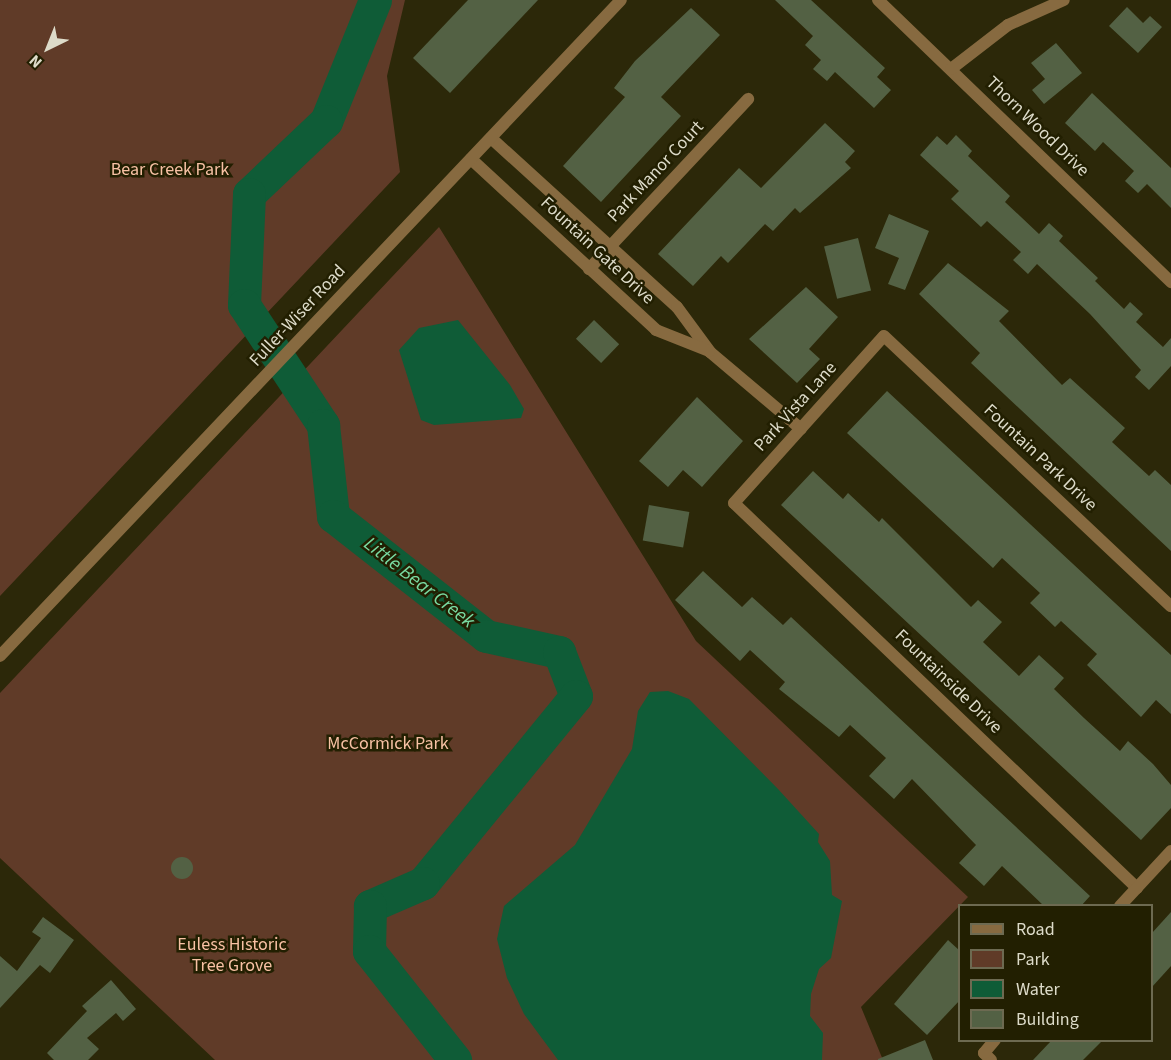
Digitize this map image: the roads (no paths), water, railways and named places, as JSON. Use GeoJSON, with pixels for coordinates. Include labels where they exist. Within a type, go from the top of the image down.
{"type":"FeatureCollection","features":[{"type":"Feature","properties":{"kind":"street","name":"Fuller-Wiser Road"},"geometry":{"type":"LineString","coordinates":[[0,656],[621,0]]}},
{"type":"Feature","properties":{"kind":"street","name":"Thorn Wood Drive"},"geometry":{"type":"LineString","coordinates":[[878,0],[1171,282]]}},
{"type":"Feature","properties":{"kind":"street"},"geometry":{"type":"LineString","coordinates":[[951,69],[1008,25],[1064,0]]}},
{"type":"Feature","properties":{"kind":"street","name":"Park Manor Court"},"geometry":{"type":"LineString","coordinates":[[589,269],[748,99]]}},
{"type":"Feature","properties":{"kind":"street","name":"Fountain Gate Drive"},"geometry":{"type":"LineString","coordinates":[[491,138],[677,307],[710,352],[801,429]]}},
{"type":"Feature","properties":{"kind":"street","name":"Fountain Gate Drive"},"geometry":{"type":"LineString","coordinates":[[471,159],[657,330],[710,352]]}},
{"type":"Feature","properties":{"kind":"street","name":"Park Vista Lane"},"geometry":{"type":"LineString","coordinates":[[734,503],[884,336]]}},
{"type":"Feature","properties":{"kind":"street","name":"Fountain Park Drive"},"geometry":{"type":"LineString","coordinates":[[884,336],[1171,606]]}},
{"type":"Feature","properties":{"kind":"street","name":"Fountainside Drive"},"geometry":{"type":"LineString","coordinates":[[734,503],[1137,888]]}},
{"type":"Feature","properties":{"kind":"street"},"geometry":{"type":"LineString","coordinates":[[1122,904],[1171,851]]}},
{"type":"Feature","properties":{"kind":"street"},"geometry":{"type":"LineString","coordinates":[[987,1056],[994,1042]]}},
{"type":"Feature","properties":{"kind":"water"},"geometry":{"type":"Polygon","coordinates":[[[458,320],[510,385],[524,409],[521,418],[434,425],[421,420],[399,350],[419,328],[458,320]]]}},
{"type":"Feature","properties":{"kind":"water"},"geometry":{"type":"Polygon","coordinates":[[[668,691],[689,699],[819,834],[818,842],[830,861],[832,895],[842,901],[831,958],[819,969],[811,994],[810,1016],[823,1033],[822,1060],[558,1060],[524,1014],[507,978],[497,939],[504,906],[575,845],[632,749],[638,711],[650,692],[668,691]]]}},
{"type":"Feature","properties":{"kind":"waterway","name":"Little Bear Creek"},"geometry":{"type":"LineString","coordinates":[[375,0],[326,121],[249,194],[244,305],[323,425],[333,516],[486,636],[559,652],[576,696],[423,883],[370,906],[369,951],[455,1060]]}},
{"type":"Feature","properties":{"kind":"park label","name":"Bear Creek Park"},"geometry":{"type":"Point","coordinates":[170,170]}},
{"type":"Feature","properties":{"kind":"park label","name":"McCormick Park"},"geometry":{"type":"Point","coordinates":[388,744]}},
{"type":"Feature","properties":{"kind":"park label","name":"Euless Historic Tree Grove"},"geometry":{"type":"Point","coordinates":[232,956]}}]}
